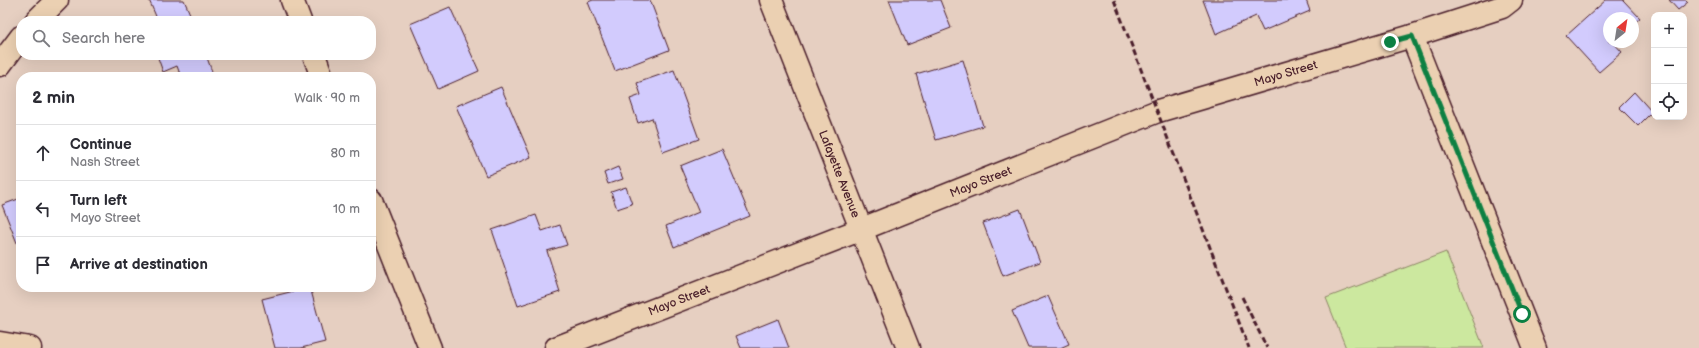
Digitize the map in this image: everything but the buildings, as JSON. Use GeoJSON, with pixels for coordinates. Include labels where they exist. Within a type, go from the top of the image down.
{"type":"FeatureCollection","features":[{"type":"Feature","properties":{"kind":"street"},"geometry":{"type":"LineString","coordinates":[[41,16],[57,0]]}},
{"type":"Feature","properties":{"kind":"street"},"geometry":{"type":"LineString","coordinates":[[292,0],[298,16]]}},
{"type":"Feature","properties":{"kind":"street","name":"Lafayette Avenue"},"geometry":{"type":"LineString","coordinates":[[772,0],[908,348]]}},
{"type":"Feature","properties":{"kind":"street","name":"Mayo Street"},"geometry":{"type":"LineString","coordinates":[[556,348],[862,229],[1158,111],[1412,36],[1502,6],[1511,0]]}},
{"type":"Feature","properties":{"kind":"street"},"geometry":{"type":"LineString","coordinates":[[1412,36],[1535,348]]}},
{"type":"Feature","properties":{"kind":"street"},"geometry":{"type":"LineString","coordinates":[[0,65],[16,44]]}},
{"type":"Feature","properties":{"kind":"street"},"geometry":{"type":"LineString","coordinates":[[316,60],[320,72]]}},
{"type":"Feature","properties":{"kind":"street"},"geometry":{"type":"LineString","coordinates":[[376,213],[430,348]]}},
{"type":"Feature","properties":{"kind":"street"},"geometry":{"type":"LineString","coordinates":[[0,342],[30,348]]}},
{"type":"Feature","properties":{"kind":"green space"},"geometry":{"type":"Polygon","coordinates":[[[1446,252],[1484,348],[1346,348],[1326,298],[1446,252]]]}},
{"type":"Feature","properties":{"kind":"railway"},"geometry":{"type":"LineString","coordinates":[[1114,0],[1249,348]]}},
{"type":"Feature","properties":{"kind":"railway"},"geometry":{"type":"LineString","coordinates":[[1242,297],[1267,348]]}},
{"type":"Feature","properties":{"kind":"route"},"geometry":{"type":"LineString","coordinates":[[1390,42],[1412,36],[1522,314]]}}]}
